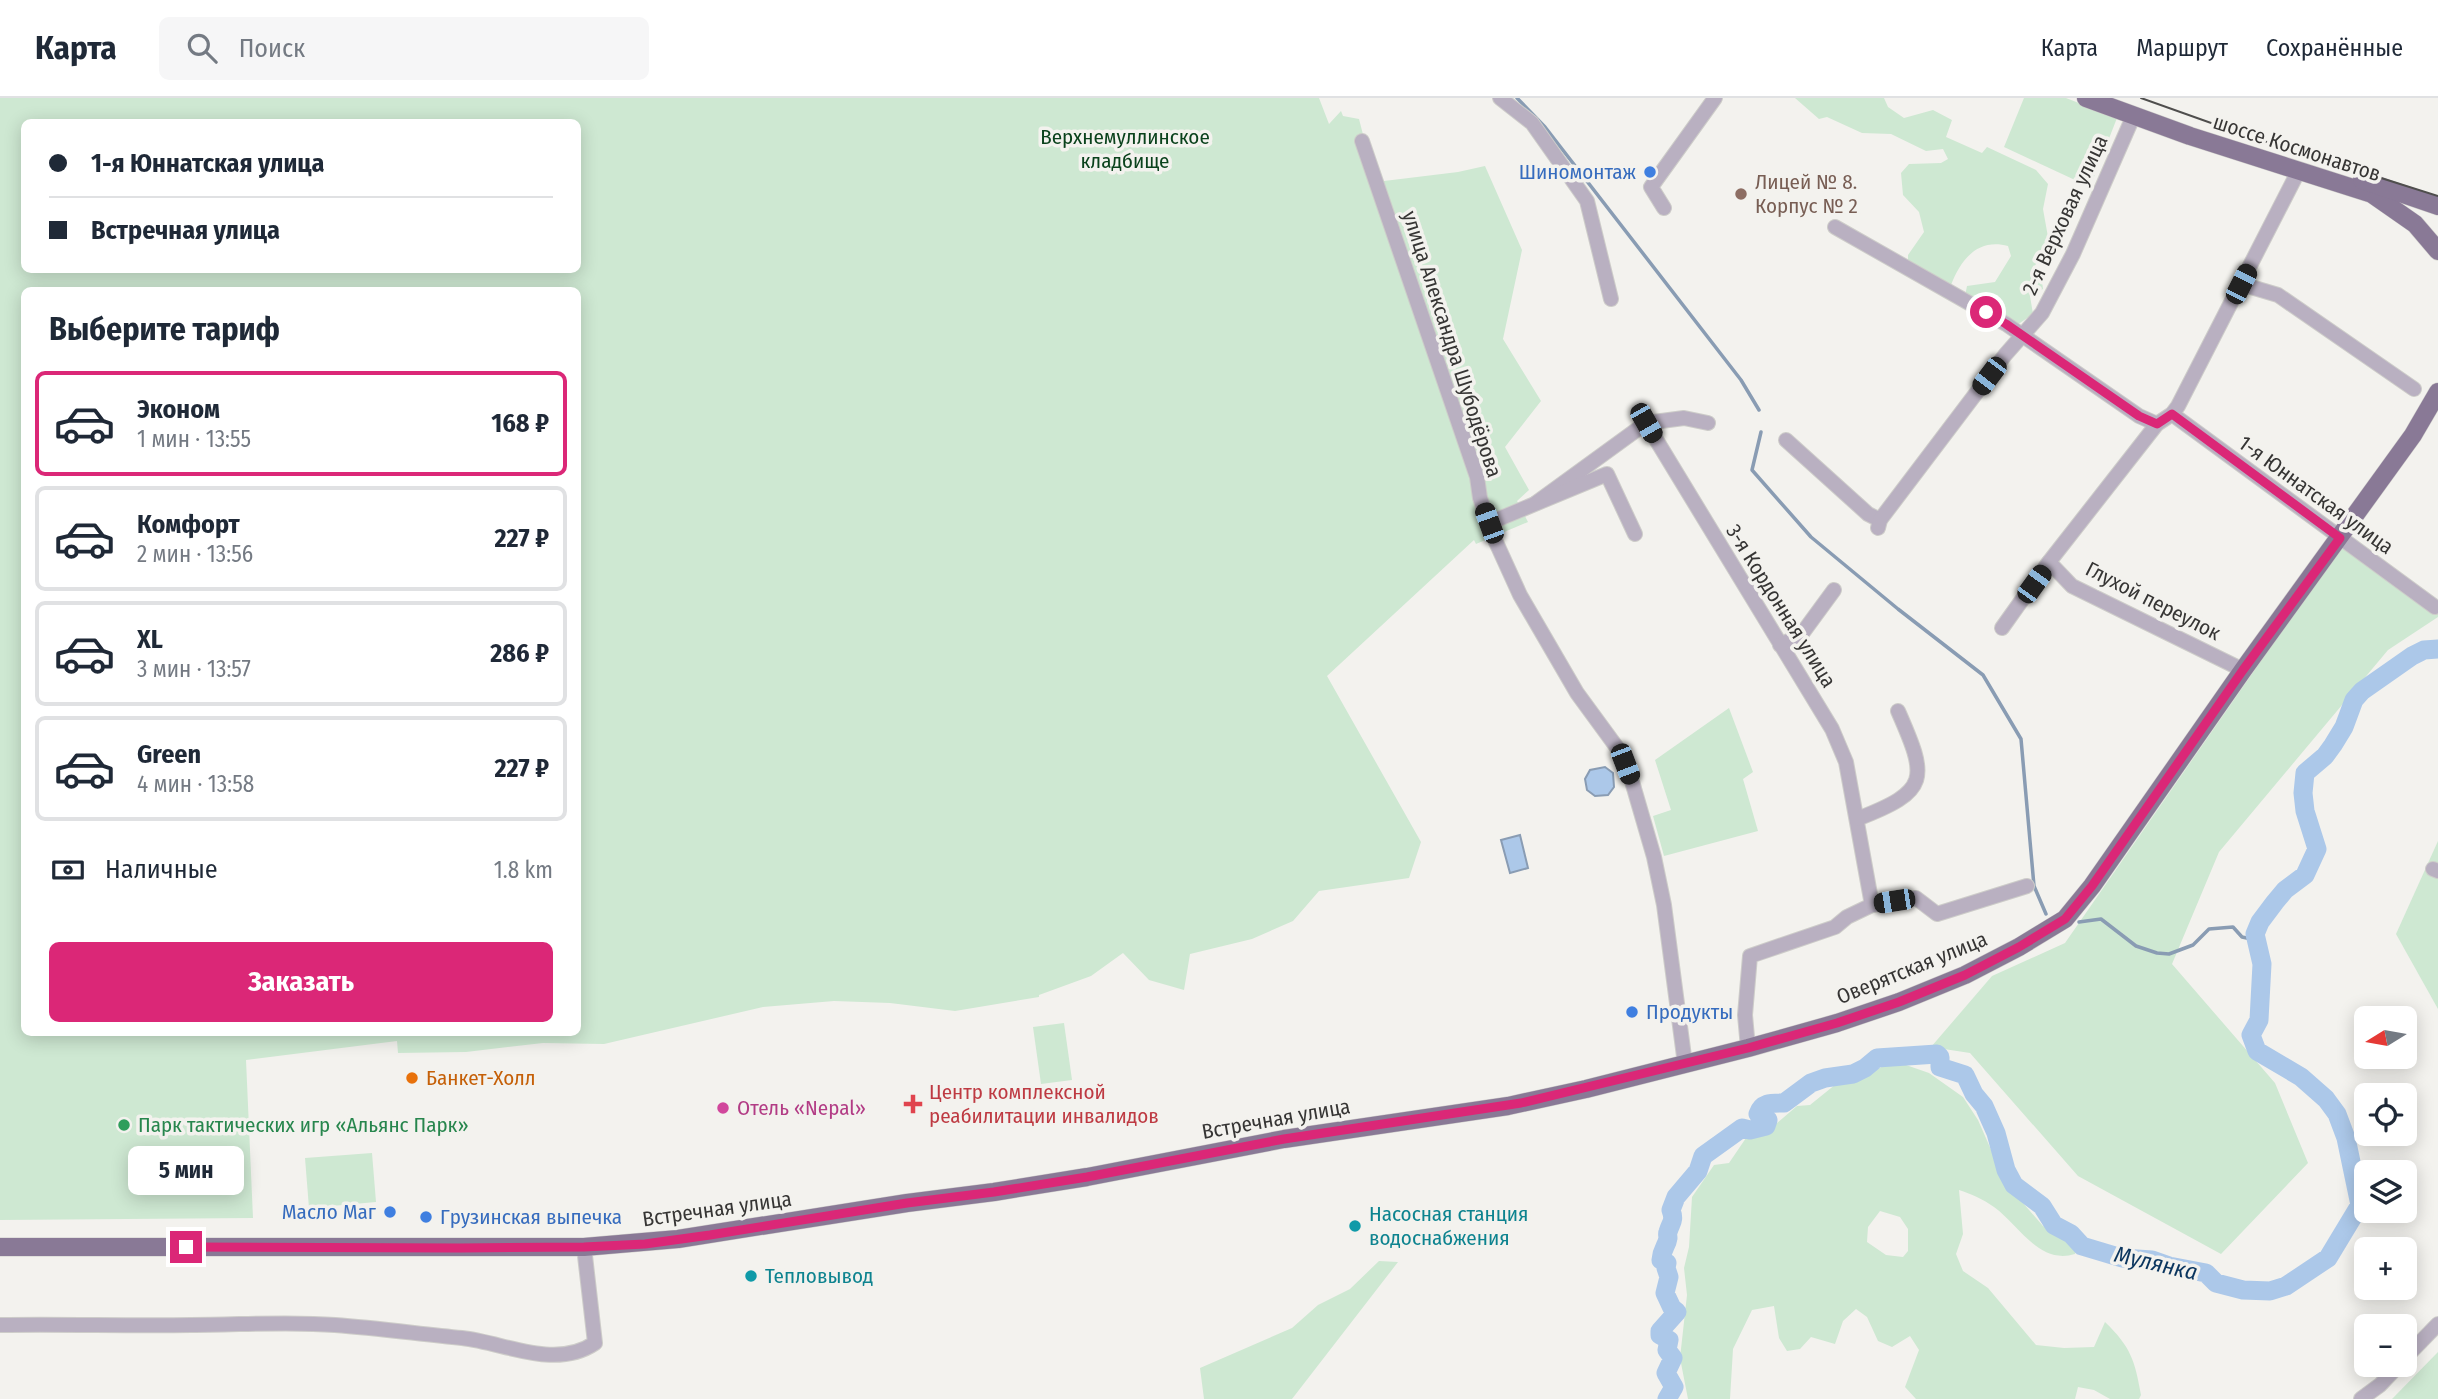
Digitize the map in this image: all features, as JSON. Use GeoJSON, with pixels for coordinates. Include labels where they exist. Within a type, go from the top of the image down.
{"type":"FeatureCollection","features":[{"type":"Feature","properties":{"kind":"main road","name":"шоссе Космонавтов"},"geometry":{"type":"LineString","coordinates":[[2086,98],[2133,117],[2372,194],[2415,224],[2438,251]]}},
{"type":"Feature","properties":{"kind":"main road","name":"шоссе Космонавтов"},"geometry":{"type":"LineString","coordinates":[[2115,98],[2268,152],[2438,205]]}},
{"type":"Feature","properties":{"kind":"main road","name":"Оверятская улица"},"geometry":{"type":"LineString","coordinates":[[1432,1117],[1525,1102],[1685,1064],[1837,1023],[1943,984],[2019,947],[2065,919],[2092,886],[2243,670],[2413,435],[2438,392]]}},
{"type":"Feature","properties":{"kind":"main road","name":"Оверятская улица"},"geometry":{"type":"LineString","coordinates":[[2413,435],[2438,414]]}},
{"type":"Feature","properties":{"kind":"main road","name":"Встречная улица"},"geometry":{"type":"LineString","coordinates":[[0,1247],[584,1247],[636,1244],[994,1192],[1295,1137],[1432,1117]]}},
{"type":"Feature","properties":{"kind":"street"},"geometry":{"type":"LineString","coordinates":[[1500,98],[1532,123],[1587,201],[1611,299]]}},
{"type":"Feature","properties":{"kind":"street"},"geometry":{"type":"LineString","coordinates":[[1664,208],[1651,187],[1715,98]]}},
{"type":"Feature","properties":{"kind":"street","name":"2-я Верховая улица"},"geometry":{"type":"LineString","coordinates":[[1786,440],[1879,524],[2005,355],[2042,313],[2073,254],[2133,117]]}},
{"type":"Feature","properties":{"kind":"street","name":"улица Александра Шубодёрова"},"geometry":{"type":"LineString","coordinates":[[1362,141],[1477,477],[1480,498],[1489,523],[1520,595],[1577,693],[1618,749],[1630,778],[1654,857],[1663,900],[1685,1064]]}},
{"type":"Feature","properties":{"kind":"street"},"geometry":{"type":"LineString","coordinates":[[2002,628],[2049,562],[2157,424],[2172,414],[2299,170]]}},
{"type":"Feature","properties":{"kind":"street"},"geometry":{"type":"LineString","coordinates":[[1835,227],[2006,324],[2139,416],[2157,424]]}},
{"type":"Feature","properties":{"kind":"street"},"geometry":{"type":"LineString","coordinates":[[2241,284],[2278,295],[2414,389]]}},
{"type":"Feature","properties":{"kind":"street","name":"1-я Юннатская улица"},"geometry":{"type":"LineString","coordinates":[[2172,414],[2435,607]]}},
{"type":"Feature","properties":{"kind":"street"},"geometry":{"type":"LineString","coordinates":[[1536,502],[1646,423],[1684,418],[1708,423]]}},
{"type":"Feature","properties":{"kind":"street","name":"3-я Кордонная улица"},"geometry":{"type":"LineString","coordinates":[[1646,423],[1832,729],[1846,762],[1872,905]]}},
{"type":"Feature","properties":{"kind":"street"},"geometry":{"type":"LineString","coordinates":[[1489,523],[1607,474],[1635,534]]}},
{"type":"Feature","properties":{"kind":"street","name":"Глухой переулок"},"geometry":{"type":"LineString","coordinates":[[2049,562],[2073,586],[2243,670]]}},
{"type":"Feature","properties":{"kind":"street"},"geometry":{"type":"LineString","coordinates":[[1780,645],[1801,635],[1834,590]]}},
{"type":"Feature","properties":{"kind":"street"},"geometry":{"type":"LineString","coordinates":[[1857,820],[1910,794],[1918,777],[1915,749],[1898,711]]}},
{"type":"Feature","properties":{"kind":"street"},"geometry":{"type":"LineString","coordinates":[[1748,1048],[1745,1015],[1750,956],[1835,927],[1847,917],[1872,905],[1916,898],[1937,914],[2027,886]]}},
{"type":"Feature","properties":{"kind":"street"},"geometry":{"type":"LineString","coordinates":[[0,1325],[332,1325],[476,1339],[541,1354],[565,1356],[576,1354],[595,1343],[584,1247]]}},
{"type":"Feature","properties":{"kind":"street"},"geometry":{"type":"LineString","coordinates":[[2417,1346],[2438,1324]]}},
{"type":"Feature","properties":{"kind":"street"},"geometry":{"type":"LineString","coordinates":[[2361,1399],[2388,1377]]}},
{"type":"Feature","properties":{"kind":"green space","name":"Верхнемуллинское кладбище"},"geometry":{"type":"Polygon","coordinates":[[[0,98],[1319,98],[1329,124],[1341,111],[1343,116],[1359,119],[1374,177],[1384,181],[1485,166],[1522,250],[1503,339],[1541,401],[1505,447],[1529,490],[1517,501],[1528,522],[1476,544],[1474,540],[1327,676],[1421,842],[1409,878],[1319,891],[1293,921],[1252,939],[1190,954],[1184,990],[1149,980],[1123,953],[1091,976],[1039,997],[955,1011],[890,1003],[834,1001],[763,1007],[604,1044],[543,1043],[466,1052],[398,1053],[397,1041],[246,1060],[253,1218],[0,1220],[0,98]]]}},
{"type":"Feature","properties":{"kind":"green space"},"geometry":{"type":"Polygon","coordinates":[[[1795,98],[1884,98],[1888,107],[1904,118],[1933,110],[1952,120],[1946,137],[1982,153],[1987,147],[2036,170],[2048,184],[2043,209],[2048,237],[2030,275],[2042,281],[2043,289],[2030,296],[2033,314],[2017,325],[1965,296],[1967,286],[1995,282],[2011,256],[2008,246],[1997,244],[1979,248],[1966,259],[1951,285],[1908,261],[1908,255],[1924,232],[1919,212],[1903,195],[1901,173],[1909,164],[1941,163],[1948,159],[1943,149],[1926,151],[1891,134],[1862,133],[1827,117],[1819,119],[1795,98]]]}},
{"type":"Feature","properties":{"kind":"green space"},"geometry":{"type":"Polygon","coordinates":[[[2024,98],[2066,98],[2117,118],[2090,187],[2004,147],[2024,98]]]}},
{"type":"Feature","properties":{"kind":"green space"},"geometry":{"type":"Polygon","coordinates":[[[2347,537],[2438,604],[2438,617],[2388,650],[2219,852],[2172,964],[2275,1083],[2308,1163],[2221,1254],[2078,1176],[1970,1053],[1931,1047],[1992,976],[2065,943],[2347,537]]]}},
{"type":"Feature","properties":{"kind":"green space"},"geometry":{"type":"Polygon","coordinates":[[[1729,708],[1753,772],[1743,779],[1758,831],[1664,856],[1653,816],[1671,810],[1655,760],[1729,708]]]}},
{"type":"Feature","properties":{"kind":"green space"},"geometry":{"type":"Polygon","coordinates":[[[2438,841],[2438,1009],[2396,934],[2438,841]]]}},
{"type":"Feature","properties":{"kind":"green space"},"geometry":{"type":"Polygon","coordinates":[[[1064,1023],[1072,1080],[1041,1084],[1033,1027],[1064,1023]]]}},
{"type":"Feature","properties":{"kind":"green space"},"geometry":{"type":"Polygon","coordinates":[[[1906,1065],[1929,1073],[1963,1097],[1978,1120],[2010,1188],[2043,1226],[2069,1237],[2077,1248],[2075,1254],[2062,1256],[2040,1249],[1994,1207],[1959,1190],[1963,1234],[1956,1254],[1963,1271],[1988,1288],[2036,1345],[2094,1347],[2105,1322],[2121,1339],[2134,1364],[2141,1395],[2139,1399],[2110,1399],[2094,1390],[2078,1387],[2075,1399],[1916,1399],[1905,1387],[1919,1350],[1910,1336],[1892,1347],[1878,1341],[1867,1317],[1856,1309],[1843,1321],[1835,1344],[1811,1337],[1800,1349],[1787,1351],[1779,1338],[1774,1306],[1752,1310],[1733,1349],[1730,1399],[1688,1399],[1680,1358],[1687,1295],[1684,1268],[1689,1247],[1692,1197],[1714,1165],[1729,1163],[1746,1138],[1756,1136],[1777,1123],[1797,1106],[1810,1105],[1836,1084],[1863,1078],[1883,1066],[1906,1065]],[[1880,1211],[1868,1227],[1867,1242],[1886,1255],[1903,1257],[1908,1251],[1908,1229],[1900,1217],[1880,1211]]]}},
{"type":"Feature","properties":{"kind":"green space"},"geometry":{"type":"Polygon","coordinates":[[[372,1153],[376,1202],[309,1208],[305,1158],[372,1153]]]}},
{"type":"Feature","properties":{"kind":"green space"},"geometry":{"type":"Polygon","coordinates":[[[1379,1261],[1398,1262],[1292,1399],[1204,1399],[1200,1368],[1292,1328],[1318,1305],[1350,1289],[1379,1261]]]}},
{"type":"Feature","properties":{"kind":"green space"},"geometry":{"type":"Polygon","coordinates":[[[2438,1352],[2438,1399],[2392,1399],[2414,1377],[2417,1377],[2417,1373],[2438,1352]]]}},
{"type":"Feature","properties":{"kind":"water"},"geometry":{"type":"Polygon","coordinates":[[[1605,767],[1613,773],[1614,787],[1608,795],[1595,796],[1587,790],[1585,779],[1590,770],[1605,767]]]}},
{"type":"Feature","properties":{"kind":"water"},"geometry":{"type":"Polygon","coordinates":[[[1520,835],[1528,868],[1510,873],[1501,840],[1520,835]]]}},
{"type":"Feature","properties":{"kind":"waterway"},"geometry":{"type":"LineString","coordinates":[[1517,98],[1545,127],[1741,380],[1759,410]]}},
{"type":"Feature","properties":{"kind":"waterway"},"geometry":{"type":"LineString","coordinates":[[1761,432],[1752,470],[1811,537],[1983,675],[2021,739],[2034,886],[2046,914]]}},
{"type":"Feature","properties":{"kind":"waterway","name":"Мулянка"},"geometry":{"type":"LineString","coordinates":[[1667,1399],[1674,1387],[1666,1373],[1673,1358],[1667,1350],[1669,1340],[1660,1335],[1660,1331],[1677,1312],[1665,1293],[1669,1277],[1667,1263],[1661,1260],[1676,1197],[1698,1171],[1703,1156],[1742,1128],[1750,1130],[1766,1126],[1768,1120],[1758,1114],[1765,1105],[1784,1103],[1811,1083],[1853,1074],[1877,1058],[1937,1054],[1940,1057],[1940,1067],[1965,1075],[1974,1094],[1984,1106],[1996,1133],[2006,1170],[2014,1185],[2042,1206],[2054,1225],[2071,1234],[2082,1246],[2122,1258],[2152,1260],[2206,1273],[2216,1283],[2243,1290],[2270,1291],[2286,1286],[2328,1258],[2360,1205],[2346,1138],[2337,1114],[2326,1099],[2301,1077],[2257,1051],[2251,1035],[2259,1020],[2262,964],[2255,934],[2260,922],[2285,890],[2305,875],[2317,849],[2305,811],[2305,773],[2325,756],[2333,745],[2344,727],[2354,700],[2362,691],[2412,656],[2424,650],[2438,649]]}},
{"type":"Feature","properties":{"kind":"waterway"},"geometry":{"type":"LineString","coordinates":[[2079,922],[2101,919],[2136,946],[2157,953],[2169,954],[2193,945],[2209,929],[2233,927],[2242,937],[2256,940]]}},
{"type":"Feature","properties":{"kind":"tram line"},"geometry":{"type":"LineString","coordinates":[[2141,98],[2242,134],[2438,196]]}},
{"type":"Feature","properties":{"kind":"place","name":"Шиномонтаж"},"geometry":{"type":"Point","coordinates":[1650,172]}},
{"type":"Feature","properties":{"kind":"place","name":"Лицей № 8. Корпус № 2"},"geometry":{"type":"Point","coordinates":[1741,194]}},
{"type":"Feature","properties":{"kind":"place","name":"Пpoдукты"},"geometry":{"type":"Point","coordinates":[1632,1012]}},
{"type":"Feature","properties":{"kind":"place","name":"Банкет-Холл"},"geometry":{"type":"Point","coordinates":[412,1078]}},
{"type":"Feature","properties":{"kind":"place","name":"Центр комплексной реабилитации инвалидов"},"geometry":{"type":"Point","coordinates":[913,1104]}},
{"type":"Feature","properties":{"kind":"place","name":"Отель «Nepal»"},"geometry":{"type":"Point","coordinates":[723,1108]}},
{"type":"Feature","properties":{"kind":"place","name":"Парк тактических игр «Альянс Парк»"},"geometry":{"type":"Point","coordinates":[124,1125]}},
{"type":"Feature","properties":{"kind":"place","name":"Масло Маг"},"geometry":{"type":"Point","coordinates":[390,1212]}},
{"type":"Feature","properties":{"kind":"place","name":"Грузинская выпечка"},"geometry":{"type":"Point","coordinates":[426,1217]}},
{"type":"Feature","properties":{"kind":"place","name":"Насосная станция водоснабжения"},"geometry":{"type":"Point","coordinates":[1355,1226]}},
{"type":"Feature","properties":{"kind":"place","name":"Тепловывод"},"geometry":{"type":"Point","coordinates":[751,1276]}},
{"type":"Feature","properties":{"kind":"route"},"geometry":{"type":"LineString","coordinates":[[186,1247],[460,1248],[645,1244],[1087,1177],[1284,1139],[1508,1106],[1586,1089],[1837,1023],[1899,1002],[1965,975],[2019,947],[2065,919],[2092,886],[2243,670],[2340,538],[2172,414],[2157,424],[2139,416],[1986,312]]}}]}
